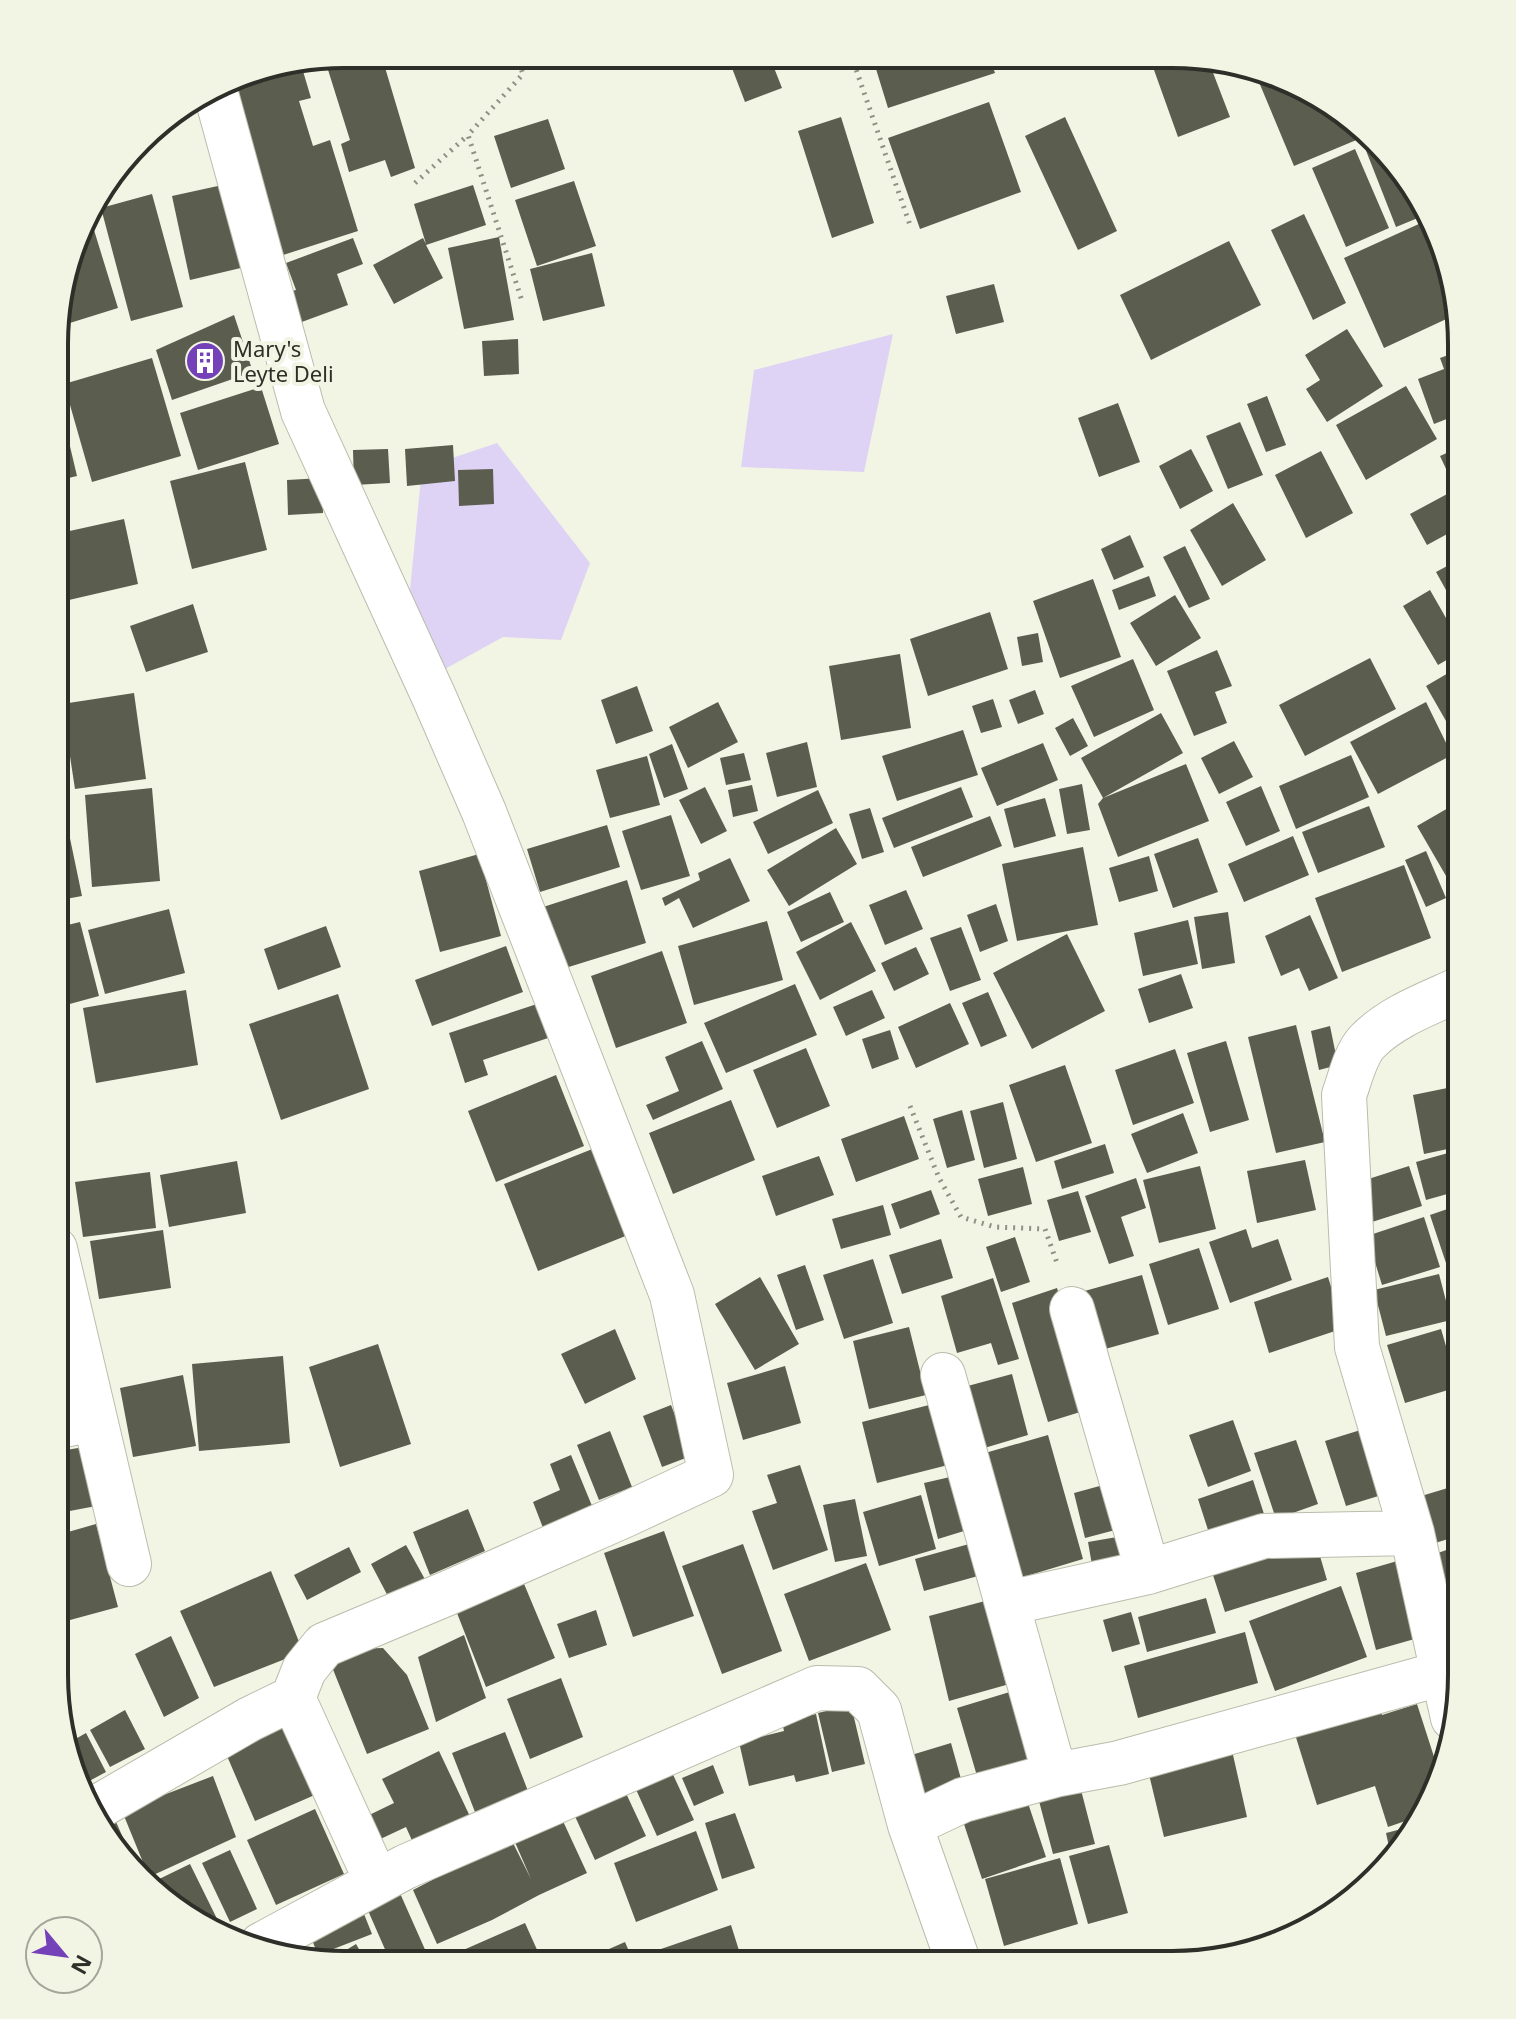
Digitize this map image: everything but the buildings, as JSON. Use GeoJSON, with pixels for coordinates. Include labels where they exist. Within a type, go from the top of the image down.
{"type":"FeatureCollection","features":[{"type":"Feature","properties":{"kind":"street"},"geometry":{"type":"LineString","coordinates":[[101,1805],[250,1719],[293,1698],[304,1670],[324,1645],[711,1475],[672,1295],[484,812],[303,411],[217,99]]}},
{"type":"Feature","properties":{"kind":"street"},"geometry":{"type":"LineString","coordinates":[[1447,1691],[1412,1533],[1357,1347],[1344,1095],[1365,1044],[1397,1019],[1448,995]]}},
{"type":"Feature","properties":{"kind":"street"},"geometry":{"type":"LineString","coordinates":[[1072,1309],[1148,1572]]}},
{"type":"Feature","properties":{"kind":"street"},"geometry":{"type":"LineString","coordinates":[[68,1362],[75,1423],[129,1564]]}},
{"type":"Feature","properties":{"kind":"street"},"geometry":{"type":"LineString","coordinates":[[943,1375],[1055,1775]]}},
{"type":"Feature","properties":{"kind":"street"},"geometry":{"type":"LineString","coordinates":[[1008,1603],[1148,1572],[1264,1536],[1412,1533]]}},
{"type":"Feature","properties":{"kind":"street"},"geometry":{"type":"LineString","coordinates":[[910,1825],[963,1800],[1055,1775],[1119,1763],[1443,1673]]}},
{"type":"Feature","properties":{"kind":"street"},"geometry":{"type":"LineString","coordinates":[[269,1941],[405,1867],[817,1688],[858,1689],[879,1710],[910,1825],[954,1951]]}},
{"type":"Feature","properties":{"kind":"street"},"geometry":{"type":"LineString","coordinates":[[293,1698],[377,1882]]}},
{"type":"Feature","properties":{"kind":"path"},"geometry":{"type":"LineString","coordinates":[[415,183],[468,135],[523,74],[521,68]]}},
{"type":"Feature","properties":{"kind":"path"},"geometry":{"type":"LineString","coordinates":[[856,68],[910,225]]}},
{"type":"Feature","properties":{"kind":"path"},"geometry":{"type":"LineString","coordinates":[[468,135],[523,304]]}},
{"type":"Feature","properties":{"kind":"path"},"geometry":{"type":"LineString","coordinates":[[910,1106],[939,1178],[961,1217],[995,1227],[1045,1229],[1072,1309]]}},
{"type":"Feature","properties":{"kind":"shaded area"},"geometry":{"type":"Polygon","coordinates":[[[893,334],[864,472],[741,467],[754,370],[893,334]]]}},
{"type":"Feature","properties":{"kind":"shaded area"},"geometry":{"type":"Polygon","coordinates":[[[497,443],[590,563],[561,640],[503,637],[445,669],[409,600],[422,468],[497,443]]]}},
{"type":"Feature","properties":{"kind":"place","name":"Mary's Leyte Deli"},"geometry":{"type":"Point","coordinates":[205,361]}}]}
